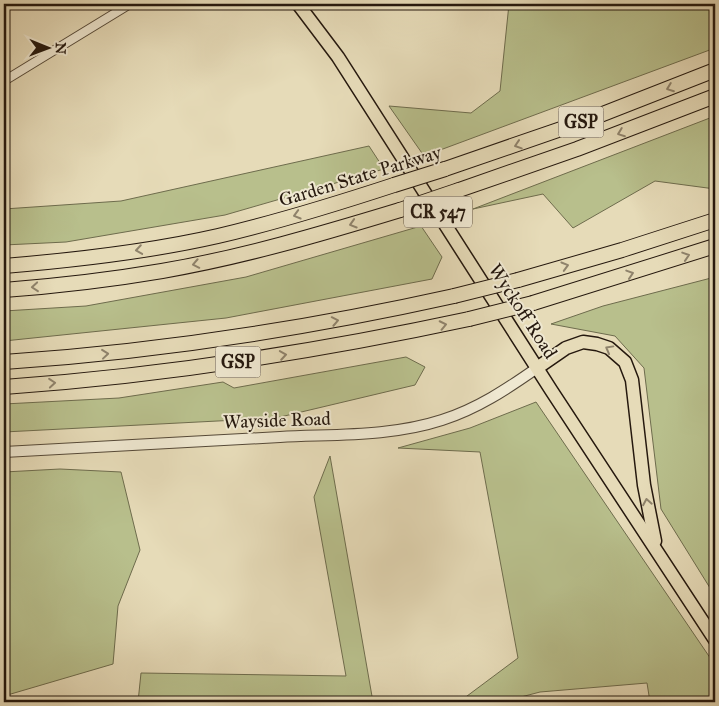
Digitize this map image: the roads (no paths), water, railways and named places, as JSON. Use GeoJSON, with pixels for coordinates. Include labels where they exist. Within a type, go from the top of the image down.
{"type":"FeatureCollection","features":[{"type":"Feature","properties":{"kind":"highway","name":"Garden State Parkway"},"geometry":{"type":"LineString","coordinates":[[4,266],[110,255],[216,236],[320,209],[582,122],[715,70]]}},
{"type":"Feature","properties":{"kind":"highway","name":"GSP"},"geometry":{"type":"LineString","coordinates":[[4,290],[111,279],[211,261],[277,246],[400,210],[577,150],[715,96]]}},
{"type":"Feature","properties":{"kind":"highway","name":"GSP"},"geometry":{"type":"LineString","coordinates":[[4,362],[124,352],[228,339],[334,321],[454,296],[518,280],[622,250],[715,220]]}},
{"type":"Feature","properties":{"kind":"highway","name":"GSP"},"geometry":{"type":"LineString","coordinates":[[4,387],[168,372],[393,335],[533,303],[715,246]]}},
{"type":"Feature","properties":{"kind":"main road","name":"Wyckoff Road"},"geometry":{"type":"LineString","coordinates":[[298,4],[338,57],[715,640]]}},
{"type":"Feature","properties":{"kind":"main road"},"geometry":{"type":"LineString","coordinates":[[538,368],[566,348],[583,342],[609,348],[624,362],[632,380],[644,485],[657,549]]}},
{"type":"Feature","properties":{"kind":"street"},"geometry":{"type":"LineString","coordinates":[[4,81],[130,4]]}},
{"type":"Feature","properties":{"kind":"street","name":"Wayside Road"},"geometry":{"type":"LineString","coordinates":[[4,452],[340,435],[399,430],[441,421],[469,410],[497,395],[538,368]]}}]}
